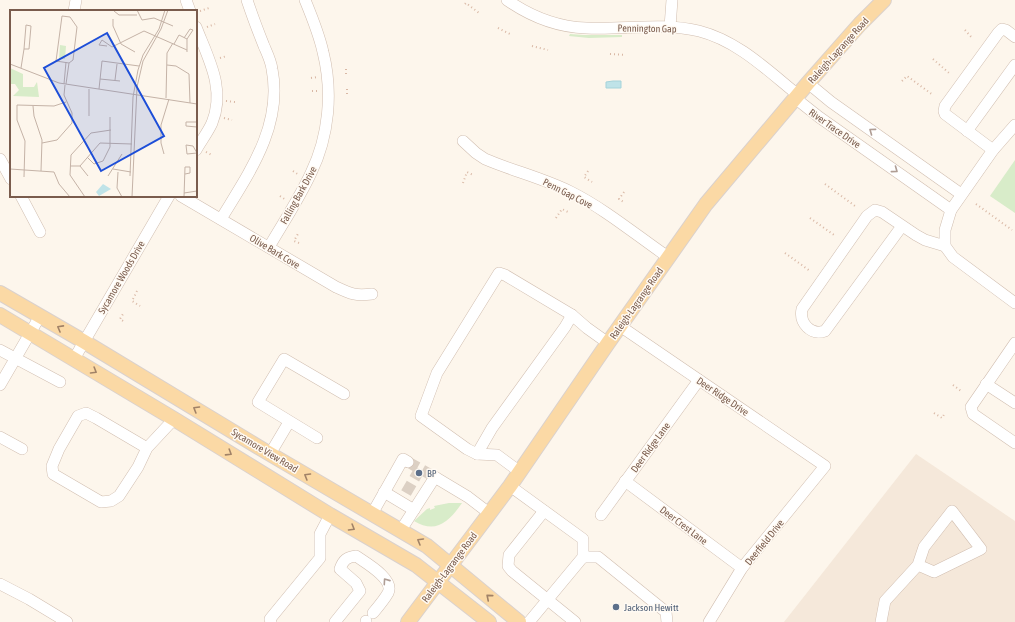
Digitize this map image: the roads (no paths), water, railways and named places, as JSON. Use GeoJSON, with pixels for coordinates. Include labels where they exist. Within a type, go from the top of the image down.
{"type":"FeatureCollection","features":[{"type":"Feature","properties":{"kind":"main road","name":"Raleigh-Lagrange Road"},"geometry":{"type":"LineString","coordinates":[[408,622],[520,472],[608,343],[706,204],[808,83],[860,24],[884,0]]}},
{"type":"Feature","properties":{"kind":"main road","name":"Sycamore View Road"},"geometry":{"type":"LineString","coordinates":[[0,293],[427,546],[451,564],[519,622]]}},
{"type":"Feature","properties":{"kind":"main road","name":"Sycamore View Road"},"geometry":{"type":"LineString","coordinates":[[0,315],[174,419],[330,515],[416,565],[484,620]]}},
{"type":"Feature","properties":{"kind":"street"},"geometry":{"type":"LineString","coordinates":[[74,10],[76,0]]}},
{"type":"Feature","properties":{"kind":"street"},"geometry":{"type":"LineString","coordinates":[[186,0],[194,10]]}},
{"type":"Feature","properties":{"kind":"street"},"geometry":{"type":"LineString","coordinates":[[220,219],[250,172],[264,143],[272,117],[275,94],[272,68],[246,0]]}},
{"type":"Feature","properties":{"kind":"street","name":"Falling Bark Drive"},"geometry":{"type":"LineString","coordinates":[[269,247],[311,174],[318,157],[327,121],[328,82],[324,52],[305,0]]}},
{"type":"Feature","properties":{"kind":"street","name":"Pennington Gap"},"geometry":{"type":"LineString","coordinates":[[507,0],[542,19],[555,24],[577,28],[670,27],[699,31],[733,45],[756,60],[797,96]]}},
{"type":"Feature","properties":{"kind":"street"},"geometry":{"type":"LineString","coordinates":[[670,27],[672,0]]}},
{"type":"Feature","properties":{"kind":"street"},"geometry":{"type":"LineString","coordinates":[[200,151],[216,107],[217,91],[217,83],[201,27]]}},
{"type":"Feature","properties":{"kind":"street"},"geometry":{"type":"LineString","coordinates":[[993,150],[945,114],[944,111],[945,106],[998,32],[1002,29],[1006,30],[1015,37]]}},
{"type":"Feature","properties":{"kind":"street"},"geometry":{"type":"LineString","coordinates":[[967,131],[1015,65]]}},
{"type":"Feature","properties":{"kind":"street","name":"River Trace Drive"},"geometry":{"type":"LineString","coordinates":[[808,83],[831,102],[961,194]]}},
{"type":"Feature","properties":{"kind":"street","name":"River Trace Drive"},"geometry":{"type":"LineString","coordinates":[[797,96],[819,117],[951,210]]}},
{"type":"Feature","properties":{"kind":"street"},"geometry":{"type":"LineString","coordinates":[[1015,125],[993,150],[961,194],[951,210],[945,230],[945,246],[953,257],[1015,303]]}},
{"type":"Feature","properties":{"kind":"street","name":"Penn Gap Cove"},"geometry":{"type":"LineString","coordinates":[[463,141],[476,153],[485,158],[573,193],[604,212],[668,257]]}},
{"type":"Feature","properties":{"kind":"street"},"geometry":{"type":"LineString","coordinates":[[876,157],[887,142]]}},
{"type":"Feature","properties":{"kind":"street"},"geometry":{"type":"LineString","coordinates":[[0,159],[10,177]]}},
{"type":"Feature","properties":{"kind":"street"},"geometry":{"type":"LineString","coordinates":[[21,197],[40,232]]}},
{"type":"Feature","properties":{"kind":"street","name":"Sycamore Woods Drive"},"geometry":{"type":"LineString","coordinates":[[74,359],[83,341],[168,197]]}},
{"type":"Feature","properties":{"kind":"street","name":"Olive Bark Cove"},"geometry":{"type":"LineString","coordinates":[[184,197],[336,287],[351,294],[372,294]]}},
{"type":"Feature","properties":{"kind":"street"},"geometry":{"type":"LineString","coordinates":[[902,226],[825,331],[819,333],[813,331],[804,324],[800,316],[802,309],[867,216],[875,210],[882,212],[925,240],[945,246]]}},
{"type":"Feature","properties":{"kind":"street"},"geometry":{"type":"LineString","coordinates":[[520,472],[497,455],[477,454],[467,449],[421,416],[437,373],[499,274],[505,275],[572,315],[608,343]]}},
{"type":"Feature","properties":{"kind":"street"},"geometry":{"type":"LineString","coordinates":[[477,454],[492,428],[565,327],[572,315]]}},
{"type":"Feature","properties":{"kind":"street"},"geometry":{"type":"LineString","coordinates":[[0,385],[40,316]]}},
{"type":"Feature","properties":{"kind":"street","name":"Deer Ridge Drive"},"geometry":{"type":"LineString","coordinates":[[620,326],[825,466]]}},
{"type":"Feature","properties":{"kind":"street"},"geometry":{"type":"LineString","coordinates":[[1015,343],[970,407],[972,414],[1015,443]]}},
{"type":"Feature","properties":{"kind":"street"},"geometry":{"type":"LineString","coordinates":[[0,350],[60,382]]}},
{"type":"Feature","properties":{"kind":"street"},"geometry":{"type":"LineString","coordinates":[[316,438],[258,402],[284,359],[344,394]]}},
{"type":"Feature","properties":{"kind":"street","name":"Deer Ridge Lane"},"geometry":{"type":"LineString","coordinates":[[601,515],[700,380]]}},
{"type":"Feature","properties":{"kind":"street"},"geometry":{"type":"LineString","coordinates":[[986,384],[1015,403]]}},
{"type":"Feature","properties":{"kind":"street"},"geometry":{"type":"LineString","coordinates":[[147,448],[86,413],[78,416],[59,449],[52,466],[54,474],[101,502],[111,501],[119,496],[138,467],[147,448],[174,419]]}},
{"type":"Feature","properties":{"kind":"street"},"geometry":{"type":"LineString","coordinates":[[270,454],[289,422]]}},
{"type":"Feature","properties":{"kind":"street"},"geometry":{"type":"LineString","coordinates":[[0,437],[22,450]]}},
{"type":"Feature","properties":{"kind":"street"},"geometry":{"type":"LineString","coordinates":[[372,514],[403,459],[408,462]]}},
{"type":"Feature","properties":{"kind":"street","name":"Deerfield Drive"},"geometry":{"type":"LineString","coordinates":[[709,622],[742,568],[825,466]]}},
{"type":"Feature","properties":{"kind":"street"},"geometry":{"type":"LineString","coordinates":[[401,530],[434,477],[468,497],[490,513]]}},
{"type":"Feature","properties":{"kind":"street","name":"Deer Crest Lane"},"geometry":{"type":"LineString","coordinates":[[625,481],[742,568]]}},
{"type":"Feature","properties":{"kind":"street"},"geometry":{"type":"LineString","coordinates":[[510,486],[583,539],[584,557],[529,622]]}},
{"type":"Feature","properties":{"kind":"street"},"geometry":{"type":"LineString","coordinates":[[384,492],[404,498],[414,510]]}},
{"type":"Feature","properties":{"kind":"street"},"geometry":{"type":"LineString","coordinates":[[544,511],[509,555],[508,566],[512,571],[575,622]]}},
{"type":"Feature","properties":{"kind":"street"},"geometry":{"type":"LineString","coordinates":[[880,622],[885,601],[918,565],[924,547],[952,511],[981,550],[934,572],[918,565]]}},
{"type":"Feature","properties":{"kind":"street"},"geometry":{"type":"LineString","coordinates":[[271,622],[270,620],[320,558],[320,534],[330,515]]}},
{"type":"Feature","properties":{"kind":"street"},"geometry":{"type":"LineString","coordinates":[[335,622],[360,591],[356,583],[340,569],[342,563],[348,557],[356,556],[384,577],[389,583],[388,592],[368,619]]}},
{"type":"Feature","properties":{"kind":"street"},"geometry":{"type":"LineString","coordinates":[[584,557],[598,557],[666,612],[667,622]]}},
{"type":"Feature","properties":{"kind":"street"},"geometry":{"type":"LineString","coordinates":[[0,584],[29,599],[67,622]]}},
{"type":"Feature","properties":{"kind":"water"},"geometry":{"type":"Polygon","coordinates":[[[621,81],[621,88],[606,88],[606,82],[621,81]]]}},
{"type":"Feature","properties":{"kind":"tunnel"},"geometry":{"type":"LineString","coordinates":[[408,462],[433,476]]}},
{"type":"Feature","properties":{"kind":"tunnel"},"geometry":{"type":"LineString","coordinates":[[406,493],[420,469]]}},
{"type":"Feature","properties":{"kind":"place","name":"BP"},"geometry":{"type":"Point","coordinates":[419,473]}},
{"type":"Feature","properties":{"kind":"place","name":"Jackson Hewitt"},"geometry":{"type":"Point","coordinates":[616,607]}}]}
